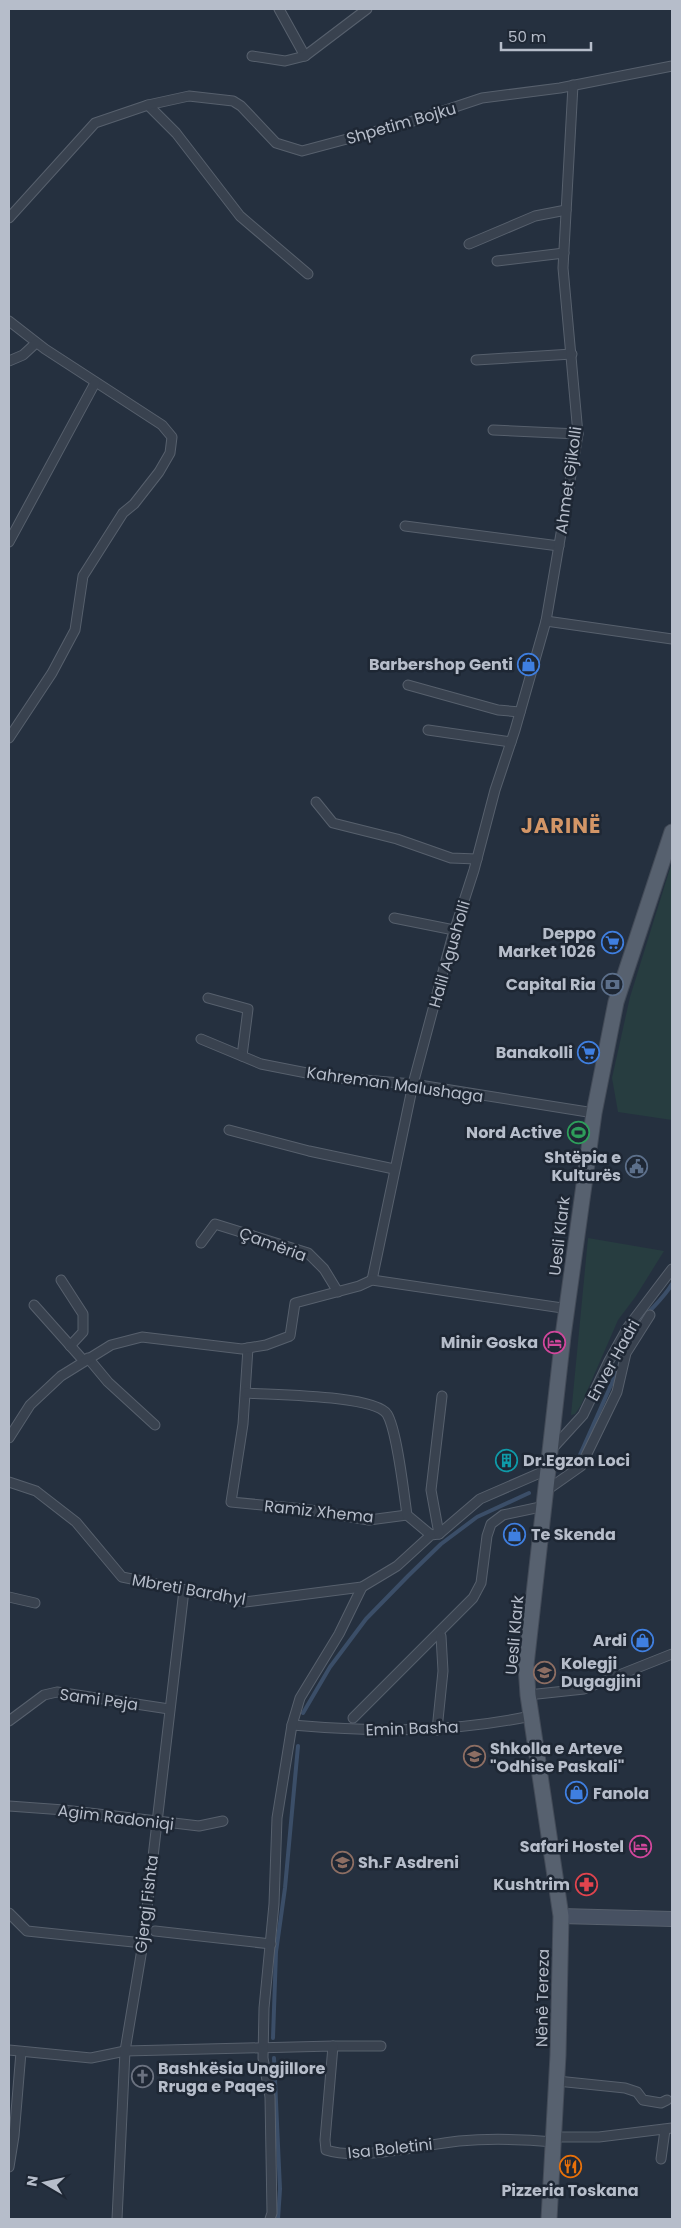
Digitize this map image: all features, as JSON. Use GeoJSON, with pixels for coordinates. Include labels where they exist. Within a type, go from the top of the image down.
{"type":"FeatureCollection","features":[{"type":"Feature","properties":{"kind":"main road","name":"Uesli Klark"},"geometry":{"type":"LineString","coordinates":[[560,1916],[528,1695],[526,1665],[550,1469],[563,1336],[594,1113],[616,1002],[672,832]]}},
{"type":"Feature","properties":{"kind":"main road","name":"Nënë Tereza"},"geometry":{"type":"LineString","coordinates":[[549,2219],[557,2081],[560,1916]]}},
{"type":"Feature","properties":{"kind":"street"},"geometry":{"type":"LineString","coordinates":[[279,9],[305,56]]}},
{"type":"Feature","properties":{"kind":"street"},"geometry":{"type":"LineString","coordinates":[[252,56],[285,61],[305,56],[367,9]]}},
{"type":"Feature","properties":{"kind":"street","name":"Shpetim Bojku"},"geometry":{"type":"LineString","coordinates":[[9,218],[95,122],[148,105],[189,96],[233,102],[241,106],[276,144],[302,152],[407,123],[482,98],[573,85],[672,66]]}},
{"type":"Feature","properties":{"kind":"street","name":"Ahmet Gjikolli"},"geometry":{"type":"LineString","coordinates":[[546,621],[578,434],[563,268],[573,85]]}},
{"type":"Feature","properties":{"kind":"street"},"geometry":{"type":"LineString","coordinates":[[148,105],[176,134],[240,216],[308,274]]}},
{"type":"Feature","properties":{"kind":"street"},"geometry":{"type":"LineString","coordinates":[[469,244],[535,216],[566,210]]}},
{"type":"Feature","properties":{"kind":"street"},"geometry":{"type":"LineString","coordinates":[[497,261],[564,253]]}},
{"type":"Feature","properties":{"kind":"street"},"geometry":{"type":"LineString","coordinates":[[9,321],[36,343],[162,425],[172,438],[170,453],[160,472],[134,504],[123,513],[83,576],[75,630],[52,673],[9,738]]}},
{"type":"Feature","properties":{"kind":"street"},"geometry":{"type":"LineString","coordinates":[[9,361],[23,356],[36,343]]}},
{"type":"Feature","properties":{"kind":"street"},"geometry":{"type":"LineString","coordinates":[[476,360],[572,354]]}},
{"type":"Feature","properties":{"kind":"street"},"geometry":{"type":"LineString","coordinates":[[9,542],[95,383]]}},
{"type":"Feature","properties":{"kind":"street"},"geometry":{"type":"LineString","coordinates":[[493,430],[578,434]]}},
{"type":"Feature","properties":{"kind":"street","name":"Ahmet Gjikolli"},"geometry":{"type":"LineString","coordinates":[[405,526],[559,546]]}},
{"type":"Feature","properties":{"kind":"street"},"geometry":{"type":"LineString","coordinates":[[546,621],[672,639]]}},
{"type":"Feature","properties":{"kind":"street","name":"Halil Agusholli"},"geometry":{"type":"LineString","coordinates":[[372,1280],[413,1084],[454,930],[477,859],[495,790],[546,621]]}},
{"type":"Feature","properties":{"kind":"street"},"geometry":{"type":"LineString","coordinates":[[408,685],[498,710],[520,712]]}},
{"type":"Feature","properties":{"kind":"street"},"geometry":{"type":"LineString","coordinates":[[428,730],[511,742]]}},
{"type":"Feature","properties":{"kind":"street"},"geometry":{"type":"LineString","coordinates":[[316,802],[333,823],[397,839],[450,858],[477,859]]}},
{"type":"Feature","properties":{"kind":"street"},"geometry":{"type":"LineString","coordinates":[[394,918],[454,930]]}},
{"type":"Feature","properties":{"kind":"street"},"geometry":{"type":"LineString","coordinates":[[208,998],[248,1009],[242,1056]]}},
{"type":"Feature","properties":{"kind":"street","name":"Kahreman Malushaga"},"geometry":{"type":"LineString","coordinates":[[201,1039],[261,1064],[327,1077],[413,1084],[594,1113]]}},
{"type":"Feature","properties":{"kind":"street"},"geometry":{"type":"LineString","coordinates":[[230,1130],[309,1151],[394,1169]]}},
{"type":"Feature","properties":{"kind":"street","name":"Çamëria"},"geometry":{"type":"LineString","coordinates":[[201,1243],[215,1224],[308,1253],[324,1269],[338,1292]]}},
{"type":"Feature","properties":{"kind":"street","name":"Enver Hadri"},"geometry":{"type":"LineString","coordinates":[[552,1449],[582,1415],[608,1361],[628,1327],[672,1269]]}},
{"type":"Feature","properties":{"kind":"street"},"geometry":{"type":"LineString","coordinates":[[61,1280],[83,1314],[83,1332],[70,1346]]}},
{"type":"Feature","properties":{"kind":"street"},"geometry":{"type":"LineString","coordinates":[[9,1438],[30,1405],[61,1376],[85,1359],[111,1345],[142,1337],[248,1348],[266,1345],[290,1336],[295,1303],[338,1292],[372,1280],[568,1309]]}},
{"type":"Feature","properties":{"kind":"street"},"geometry":{"type":"LineString","coordinates":[[34,1306],[70,1346],[155,1425]]}},
{"type":"Feature","properties":{"kind":"street","name":"Enver Hadri"},"geometry":{"type":"LineString","coordinates":[[547,1490],[581,1466],[617,1392],[626,1353],[650,1315]]}},
{"type":"Feature","properties":{"kind":"street"},"geometry":{"type":"LineString","coordinates":[[248,1348],[246,1393],[320,1396],[376,1405],[387,1414],[398,1455],[408,1515],[435,1534]]}},
{"type":"Feature","properties":{"kind":"street","name":"Ramiz Xhema"},"geometry":{"type":"LineString","coordinates":[[246,1393],[231,1502],[304,1509],[369,1520],[408,1515]]}},
{"type":"Feature","properties":{"kind":"street"},"geometry":{"type":"LineString","coordinates":[[435,1534],[431,1490],[442,1396]]}},
{"type":"Feature","properties":{"kind":"street","name":"Mbreti Bardhyl"},"geometry":{"type":"LineString","coordinates":[[9,1482],[36,1490],[76,1522],[122,1577],[245,1602],[362,1587],[396,1566],[480,1500],[550,1469]]}},
{"type":"Feature","properties":{"kind":"street"},"geometry":{"type":"LineString","coordinates":[[353,1718],[473,1598],[481,1583],[487,1536],[491,1524],[503,1515],[545,1506]]}},
{"type":"Feature","properties":{"kind":"street"},"geometry":{"type":"LineString","coordinates":[[270,2219],[272,2213],[270,2097],[263,2058],[264,2008],[271,1944],[277,1818],[292,1725],[300,1698],[339,1634],[362,1587]]}},
{"type":"Feature","properties":{"kind":"street","name":"Gjergj Fishta"},"geometry":{"type":"LineString","coordinates":[[117,2219],[125,2052],[143,1943],[155,1821],[184,1590]]}},
{"type":"Feature","properties":{"kind":"street"},"geometry":{"type":"LineString","coordinates":[[9,1597],[35,1603]]}},
{"type":"Feature","properties":{"kind":"street"},"geometry":{"type":"LineString","coordinates":[[437,1730],[443,1671],[440,1636]]}},
{"type":"Feature","properties":{"kind":"street"},"geometry":{"type":"LineString","coordinates":[[528,1695],[584,1689],[672,1654]]}},
{"type":"Feature","properties":{"kind":"street","name":"Sami Peja"},"geometry":{"type":"LineString","coordinates":[[9,1721],[44,1695],[57,1692],[169,1709]]}},
{"type":"Feature","properties":{"kind":"street","name":"Emin Basha"},"geometry":{"type":"LineString","coordinates":[[292,1725],[344,1729],[437,1730],[531,1716]]}},
{"type":"Feature","properties":{"kind":"street","name":"Agim Radoniqi"},"geometry":{"type":"LineString","coordinates":[[9,1806],[64,1810],[200,1826],[223,1821]]}},
{"type":"Feature","properties":{"kind":"street"},"geometry":{"type":"LineString","coordinates":[[9,1913],[27,1931],[143,1943]]}},
{"type":"Feature","properties":{"kind":"street"},"geometry":{"type":"LineString","coordinates":[[560,1916],[672,1919]]}},
{"type":"Feature","properties":{"kind":"street"},"geometry":{"type":"LineString","coordinates":[[155,1931],[271,1944]]}},
{"type":"Feature","properties":{"kind":"street","name":"Isa Boletini"},"geometry":{"type":"LineString","coordinates":[[333,2046],[325,2140],[326,2150],[336,2153],[369,2153],[508,2137],[554,2139]]}},
{"type":"Feature","properties":{"kind":"street"},"geometry":{"type":"LineString","coordinates":[[9,2050],[91,2058],[125,2052],[381,2046]]}},
{"type":"Feature","properties":{"kind":"street"},"geometry":{"type":"LineString","coordinates":[[9,2167],[14,2136],[21,2052]]}},
{"type":"Feature","properties":{"kind":"street"},"geometry":{"type":"LineString","coordinates":[[557,2081],[624,2088],[637,2092],[644,2100],[661,2103],[667,2100]]}},
{"type":"Feature","properties":{"kind":"street"},"geometry":{"type":"LineString","coordinates":[[554,2139],[599,2137],[669,2129],[661,2159]]}},
{"type":"Feature","properties":{"kind":"green space"},"geometry":{"type":"Polygon","coordinates":[[[672,862],[672,1120],[618,1112],[612,1078],[630,997],[672,862]]]}},
{"type":"Feature","properties":{"kind":"green space"},"geometry":{"type":"Polygon","coordinates":[[[588,1238],[664,1251],[636,1296],[618,1320],[581,1405],[575,1414],[571,1415],[588,1238]]]}},
{"type":"Feature","properties":{"kind":"waterway"},"geometry":{"type":"LineString","coordinates":[[647,1314],[672,1284]]}},
{"type":"Feature","properties":{"kind":"waterway"},"geometry":{"type":"LineString","coordinates":[[579,1457],[619,1367]]}},
{"type":"Feature","properties":{"kind":"waterway"},"geometry":{"type":"LineString","coordinates":[[303,1713],[330,1667],[366,1619],[408,1576],[441,1544],[477,1517],[529,1493]]}},
{"type":"Feature","properties":{"kind":"waterway"},"geometry":{"type":"LineString","coordinates":[[273,2038],[276,1952],[285,1888],[298,1746]]}},
{"type":"Feature","properties":{"kind":"waterway"},"geometry":{"type":"LineString","coordinates":[[274,2058],[280,2189],[278,2219]]}},
{"type":"Feature","properties":{"kind":"place","name":"Barbershop Genti"},"geometry":{"type":"Point","coordinates":[529,664]}},
{"type":"Feature","properties":{"kind":"place","name":"Deppo Market 1026"},"geometry":{"type":"Point","coordinates":[612,942]}},
{"type":"Feature","properties":{"kind":"place","name":"Capital Ria"},"geometry":{"type":"Point","coordinates":[612,984]}},
{"type":"Feature","properties":{"kind":"place","name":"Banakolli"},"geometry":{"type":"Point","coordinates":[589,1052]}},
{"type":"Feature","properties":{"kind":"place","name":"Nord Active"},"geometry":{"type":"Point","coordinates":[578,1132]}},
{"type":"Feature","properties":{"kind":"place","name":"Shtëpia e Kulturës"},"geometry":{"type":"Point","coordinates":[637,1166]}},
{"type":"Feature","properties":{"kind":"place","name":"Minir Goska"},"geometry":{"type":"Point","coordinates":[554,1342]}},
{"type":"Feature","properties":{"kind":"place","name":"Dr.Egzon Loci"},"geometry":{"type":"Point","coordinates":[507,1460]}},
{"type":"Feature","properties":{"kind":"place","name":"Te Skenda"},"geometry":{"type":"Point","coordinates":[515,1534]}},
{"type":"Feature","properties":{"kind":"place","name":"Ardi"},"geometry":{"type":"Point","coordinates":[643,1640]}},
{"type":"Feature","properties":{"kind":"place","name":"Kolegji Dugagjini"},"geometry":{"type":"Point","coordinates":[545,1672]}},
{"type":"Feature","properties":{"kind":"place","name":"Shkolla e Arteve \"Odhise Paskali\""},"geometry":{"type":"Point","coordinates":[474,1757]}},
{"type":"Feature","properties":{"kind":"place","name":"Fanola"},"geometry":{"type":"Point","coordinates":[577,1793]}},
{"type":"Feature","properties":{"kind":"place","name":"Safari Hostel"},"geometry":{"type":"Point","coordinates":[640,1846]}},
{"type":"Feature","properties":{"kind":"place","name":"Sh.F Asdreni"},"geometry":{"type":"Point","coordinates":[342,1862]}},
{"type":"Feature","properties":{"kind":"place","name":"Kushtrim"},"geometry":{"type":"Point","coordinates":[586,1884]}},
{"type":"Feature","properties":{"kind":"place","name":"Bashkësia Ungjillore Rruga e Paqes"},"geometry":{"type":"Point","coordinates":[142,2077]}},
{"type":"Feature","properties":{"kind":"place","name":"Pizzeria Toskana"},"geometry":{"type":"Point","coordinates":[570,2166]}},
{"type":"Feature","properties":{"kind":"district","name":"JARINË"},"geometry":{"type":"Point","coordinates":[561,826]}}]}
